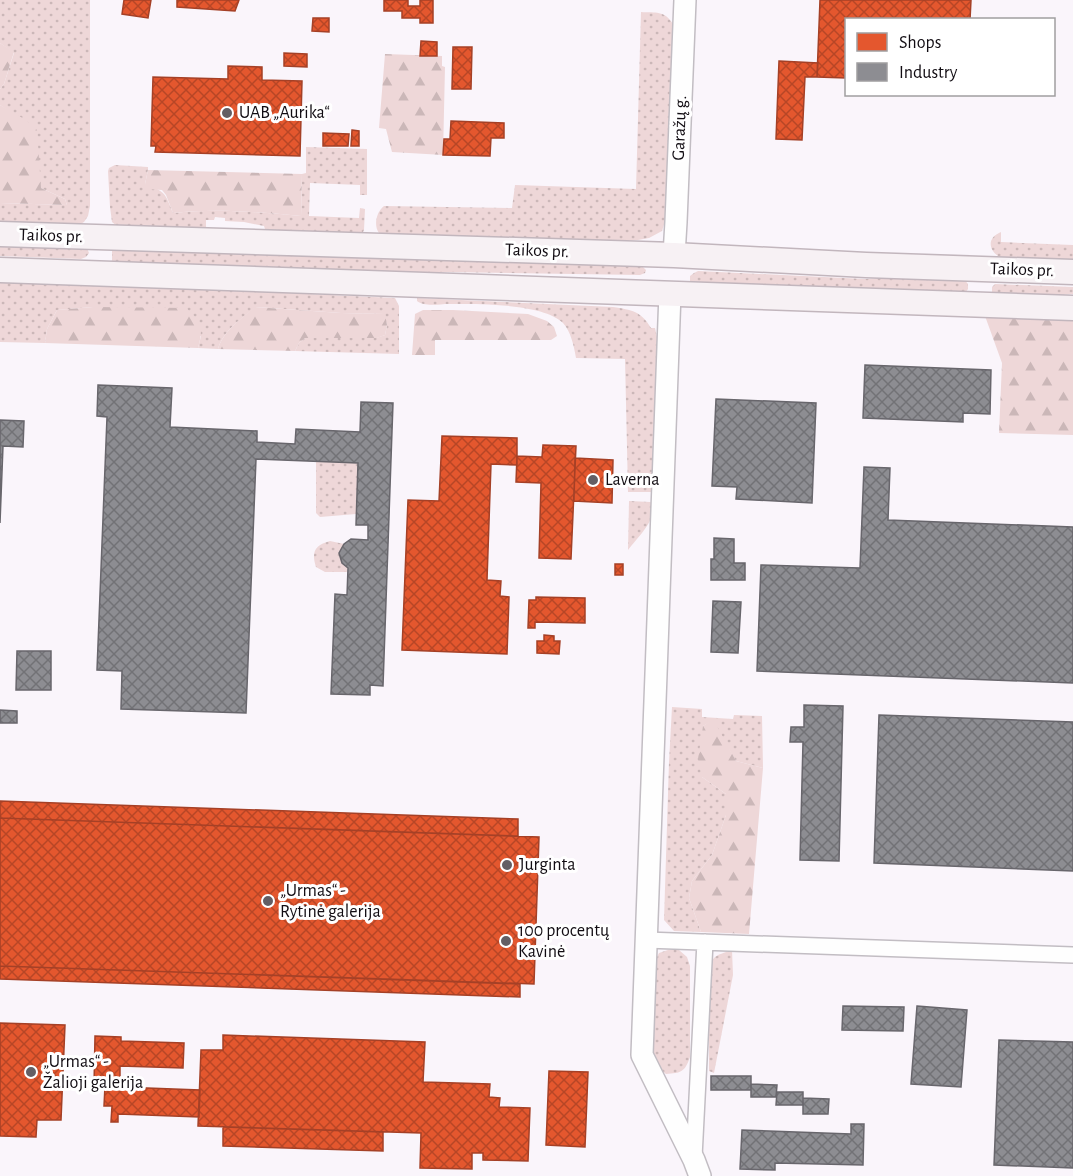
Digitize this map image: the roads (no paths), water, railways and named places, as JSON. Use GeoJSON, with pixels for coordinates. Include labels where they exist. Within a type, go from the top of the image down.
{"type":"FeatureCollection","features":[{"type":"Feature","properties":{"kind":"main road","name":"Taikos pr."},"geometry":{"type":"LineString","coordinates":[[0,234],[674,255],[1073,272]]}},
{"type":"Feature","properties":{"kind":"main road"},"geometry":{"type":"LineString","coordinates":[[79,273],[91,264],[97,253],[97,238]]}},
{"type":"Feature","properties":{"kind":"main road"},"geometry":{"type":"LineString","coordinates":[[670,293],[674,255]]}},
{"type":"Feature","properties":{"kind":"main road"},"geometry":{"type":"LineString","coordinates":[[981,305],[982,289],[988,269]]}},
{"type":"Feature","properties":{"kind":"main road","name":"Taikos pr."},"geometry":{"type":"LineString","coordinates":[[0,270],[1073,308]]}},
{"type":"Feature","properties":{"kind":"street","name":"Garažų g."},"geometry":{"type":"LineString","coordinates":[[674,255],[685,0]]}},
{"type":"Feature","properties":{"kind":"street"},"geometry":{"type":"LineString","coordinates":[[670,293],[642,1055],[697,1168]]}},
{"type":"Feature","properties":{"kind":"street"},"geometry":{"type":"LineString","coordinates":[[646,940],[1073,955]]}},
{"type":"Feature","properties":{"kind":"street"},"geometry":{"type":"LineString","coordinates":[[697,1168],[705,942]]}},
{"type":"Feature","properties":{"kind":"place","name":"UAB „Aurika“"},"geometry":{"type":"Point","coordinates":[227,113]}},
{"type":"Feature","properties":{"kind":"place","name":"Laverna"},"geometry":{"type":"Point","coordinates":[593,480]}},
{"type":"Feature","properties":{"kind":"place","name":"Jurginta"},"geometry":{"type":"Point","coordinates":[507,865]}},
{"type":"Feature","properties":{"kind":"place","name":"„Urmas“ - Rytinė galerija"},"geometry":{"type":"Point","coordinates":[268,901]}},
{"type":"Feature","properties":{"kind":"place","name":"100 procentų Kavinė"},"geometry":{"type":"Point","coordinates":[506,941]}},
{"type":"Feature","properties":{"kind":"place","name":"„Urmas“ - Žalioji galerija"},"geometry":{"type":"Point","coordinates":[31,1072]}}]}
